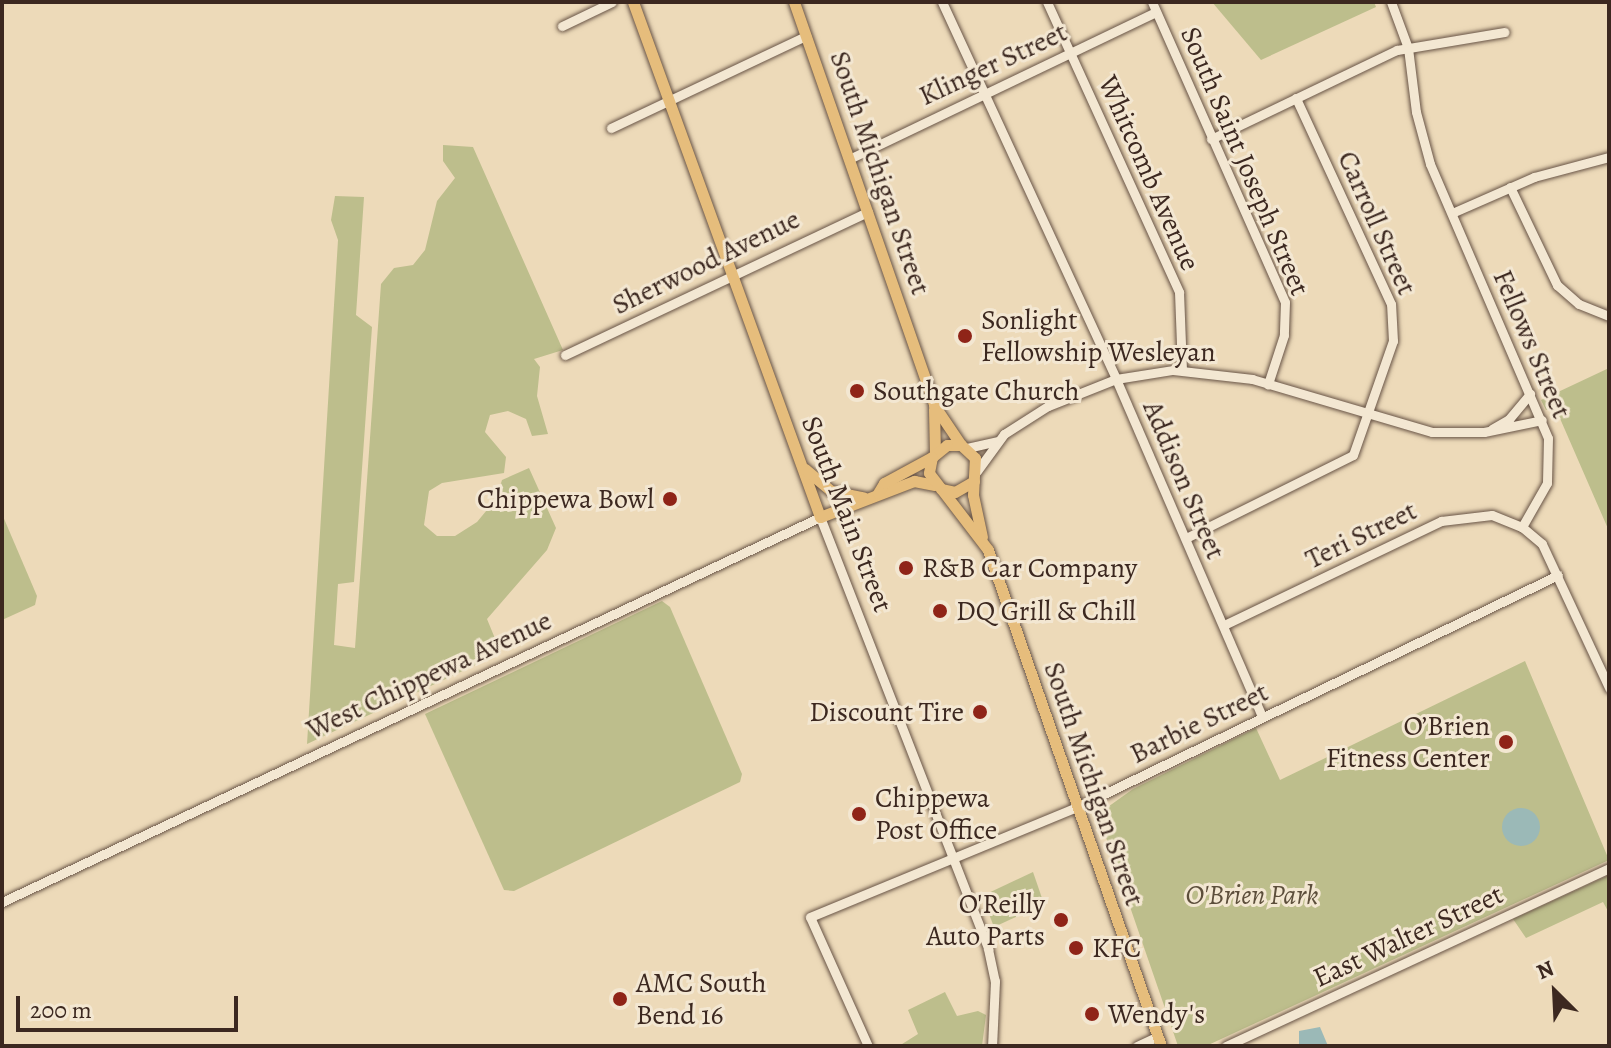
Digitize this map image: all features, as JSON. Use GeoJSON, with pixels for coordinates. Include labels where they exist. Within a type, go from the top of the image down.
{"type":"FeatureCollection","features":[{"type":"Feature","properties":{"kind":"main road","name":"South Main Street"},"geometry":{"type":"LineString","coordinates":[[633,2],[820,517]]}},
{"type":"Feature","properties":{"kind":"main road","name":"South Michigan Street"},"geometry":{"type":"LineString","coordinates":[[794,2],[934,405],[964,446]]}},
{"type":"Feature","properties":{"kind":"main road","name":"South Michigan Street"},"geometry":{"type":"LineString","coordinates":[[934,405],[934,454]]}},
{"type":"Feature","properties":{"kind":"main road"},"geometry":{"type":"LineString","coordinates":[[964,446],[976,476],[955,492],[938,487],[929,473],[934,454],[964,446]]}},
{"type":"Feature","properties":{"kind":"main road","name":"West Chippewa Avenue"},"geometry":{"type":"LineString","coordinates":[[878,493],[884,483],[934,454]]}},
{"type":"Feature","properties":{"kind":"main road"},"geometry":{"type":"LineString","coordinates":[[801,466],[831,491],[866,497]]}},
{"type":"Feature","properties":{"kind":"main road","name":"South Michigan Street"},"geometry":{"type":"LineString","coordinates":[[976,476],[982,537],[1160,1041]]}},
{"type":"Feature","properties":{"kind":"main road","name":"West Chippewa Avenue"},"geometry":{"type":"LineString","coordinates":[[820,517],[914,481],[938,487]]}},
{"type":"Feature","properties":{"kind":"main road","name":"South Michigan Street"},"geometry":{"type":"LineString","coordinates":[[938,487],[982,537]]}},
{"type":"Feature","properties":{"kind":"street"},"geometry":{"type":"LineString","coordinates":[[562,26],[612,2]]}},
{"type":"Feature","properties":{"kind":"street","name":"Addison Street"},"geometry":{"type":"LineString","coordinates":[[942,2],[1116,379],[1262,716]]}},
{"type":"Feature","properties":{"kind":"street","name":"Whitcomb Avenue"},"geometry":{"type":"LineString","coordinates":[[1047,2],[1179,292],[1182,370]]}},
{"type":"Feature","properties":{"kind":"street","name":"South Saint Joseph Street"},"geometry":{"type":"LineString","coordinates":[[1152,2],[1287,311],[1268,384]]}},
{"type":"Feature","properties":{"kind":"street","name":"Fellows Street"},"geometry":{"type":"LineString","coordinates":[[1391,2],[1408,48],[1424,144],[1542,420],[1550,450],[1547,483],[1522,527]]}},
{"type":"Feature","properties":{"kind":"street","name":"Klinger Street"},"geometry":{"type":"LineString","coordinates":[[849,159],[983,91],[1156,12]]}},
{"type":"Feature","properties":{"kind":"street"},"geometry":{"type":"LineString","coordinates":[[1211,139],[1408,48],[1504,32]]}},
{"type":"Feature","properties":{"kind":"street"},"geometry":{"type":"LineString","coordinates":[[611,128],[806,36]]}},
{"type":"Feature","properties":{"kind":"street","name":"Carroll Street"},"geometry":{"type":"LineString","coordinates":[[1186,538],[1345,461],[1358,449],[1396,320],[1296,98]]}},
{"type":"Feature","properties":{"kind":"street"},"geometry":{"type":"LineString","coordinates":[[1452,213],[1510,187],[1609,157]]}},
{"type":"Feature","properties":{"kind":"street"},"geometry":{"type":"LineString","coordinates":[[1510,187],[1557,285],[1579,304],[1609,316]]}},
{"type":"Feature","properties":{"kind":"street","name":"Sherwood Avenue"},"geometry":{"type":"LineString","coordinates":[[565,355],[868,212]]}},
{"type":"Feature","properties":{"kind":"street"},"geometry":{"type":"LineString","coordinates":[[976,476],[997,441],[1048,406],[1116,379],[1182,370],[1268,384],[1422,431],[1484,432],[1542,420]]}},
{"type":"Feature","properties":{"kind":"street"},"geometry":{"type":"LineString","coordinates":[[1484,432],[1509,419],[1530,394]]}},
{"type":"Feature","properties":{"kind":"street"},"geometry":{"type":"LineString","coordinates":[[964,446],[997,441]]}},
{"type":"Feature","properties":{"kind":"street","name":"Teri Street"},"geometry":{"type":"LineString","coordinates":[[1224,625],[1454,517],[1492,515],[1522,527]]}},
{"type":"Feature","properties":{"kind":"street","name":"South Main Street"},"geometry":{"type":"LineString","coordinates":[[820,517],[955,861],[995,981],[992,1046]]}},
{"type":"Feature","properties":{"kind":"street","name":"West Chippewa Avenue"},"geometry":{"type":"LineString","coordinates":[[2,902],[820,517]]}},
{"type":"Feature","properties":{"kind":"street"},"geometry":{"type":"LineString","coordinates":[[1522,527],[1542,544],[1609,688]]}},
{"type":"Feature","properties":{"kind":"street","name":"Barbie Street"},"geometry":{"type":"LineString","coordinates":[[868,1046],[810,917],[955,861],[1077,807],[1558,575]]}},
{"type":"Feature","properties":{"kind":"street","name":"East Walter Street"},"geometry":{"type":"LineString","coordinates":[[1226,1046],[1609,868]]}},
{"type":"Feature","properties":{"kind":"street"},"geometry":{"type":"LineString","coordinates":[[1137,1046],[1160,1041]]}},
{"type":"Feature","properties":{"kind":"green space"},"geometry":{"type":"Polygon","coordinates":[[[1212,2],[1374,2],[1376,7],[1261,60],[1212,2]]]}},
{"type":"Feature","properties":{"kind":"green space"},"geometry":{"type":"Polygon","coordinates":[[[443,145],[473,147],[563,350],[534,359],[540,367],[537,396],[548,434],[532,436],[526,419],[508,411],[490,415],[485,432],[506,457],[504,473],[442,483],[429,491],[424,525],[437,536],[455,536],[477,522],[496,499],[502,480],[529,468],[556,528],[547,550],[487,619],[501,653],[307,744],[338,240],[331,220],[335,196],[364,197],[356,315],[372,327],[354,582],[338,584],[334,645],[355,648],[381,284],[394,268],[413,265],[425,250],[437,201],[455,178],[443,161],[443,145]]]}},
{"type":"Feature","properties":{"kind":"green space"},"geometry":{"type":"Polygon","coordinates":[[[1609,368],[1609,531],[1555,407],[1546,410],[1541,400],[1609,368]]]}},
{"type":"Feature","properties":{"kind":"green space"},"geometry":{"type":"Polygon","coordinates":[[[2,514],[37,596],[35,605],[2,620],[2,514]]]}},
{"type":"Feature","properties":{"kind":"green space"},"geometry":{"type":"Polygon","coordinates":[[[662,601],[670,607],[742,774],[740,782],[514,891],[504,890],[425,714],[662,601]]]}},
{"type":"Feature","properties":{"kind":"green space","name":"O'Brien Park"},"geometry":{"type":"Polygon","coordinates":[[[1525,661],[1609,860],[1206,1046],[1178,1046],[1098,814],[1133,789],[1256,728],[1280,780],[1525,661]]]}},
{"type":"Feature","properties":{"kind":"green space"},"geometry":{"type":"Polygon","coordinates":[[[1033,872],[1044,904],[994,927],[982,896],[1033,872]]]}},
{"type":"Feature","properties":{"kind":"green space"},"geometry":{"type":"Polygon","coordinates":[[[1609,875],[1609,913],[1603,902],[1526,938],[1513,919],[1609,875]]]}},
{"type":"Feature","properties":{"kind":"green space"},"geometry":{"type":"Polygon","coordinates":[[[945,992],[957,1016],[978,1011],[986,1015],[982,1046],[899,1046],[918,1034],[908,1010],[945,992]]]}},
{"type":"Feature","properties":{"kind":"water"},"geometry":{"type":"Polygon","coordinates":[[[1521,808],[1534,814],[1540,827],[1534,840],[1521,846],[1508,840],[1502,827],[1508,814],[1521,808]]]}},
{"type":"Feature","properties":{"kind":"water"},"geometry":{"type":"Polygon","coordinates":[[[1320,1027],[1328,1046],[1299,1046],[1299,1031],[1320,1027]]]}},
{"type":"Feature","properties":{"kind":"place","name":"Sonlight Fellowship Wesleyan"},"geometry":{"type":"Point","coordinates":[965,336]}},
{"type":"Feature","properties":{"kind":"place","name":"Southgate Church"},"geometry":{"type":"Point","coordinates":[857,391]}},
{"type":"Feature","properties":{"kind":"place","name":"Chippewa Bowl"},"geometry":{"type":"Point","coordinates":[670,499]}},
{"type":"Feature","properties":{"kind":"place","name":"R&B Car Company"},"geometry":{"type":"Point","coordinates":[906,568]}},
{"type":"Feature","properties":{"kind":"place","name":"DQ Grill & Chill"},"geometry":{"type":"Point","coordinates":[940,611]}},
{"type":"Feature","properties":{"kind":"place","name":"Discount Tire"},"geometry":{"type":"Point","coordinates":[980,712]}},
{"type":"Feature","properties":{"kind":"place","name":"O’Brien Fitness Center"},"geometry":{"type":"Point","coordinates":[1506,742]}},
{"type":"Feature","properties":{"kind":"place","name":"Chippewa Post Office"},"geometry":{"type":"Point","coordinates":[859,814]}},
{"type":"Feature","properties":{"kind":"place","name":"O'Reilly Auto Parts"},"geometry":{"type":"Point","coordinates":[1061,920]}},
{"type":"Feature","properties":{"kind":"place","name":"KFC"},"geometry":{"type":"Point","coordinates":[1076,948]}},
{"type":"Feature","properties":{"kind":"place","name":"AMC South Bend 16"},"geometry":{"type":"Point","coordinates":[620,999]}},
{"type":"Feature","properties":{"kind":"place","name":"Wendy's"},"geometry":{"type":"Point","coordinates":[1092,1014]}}]}
